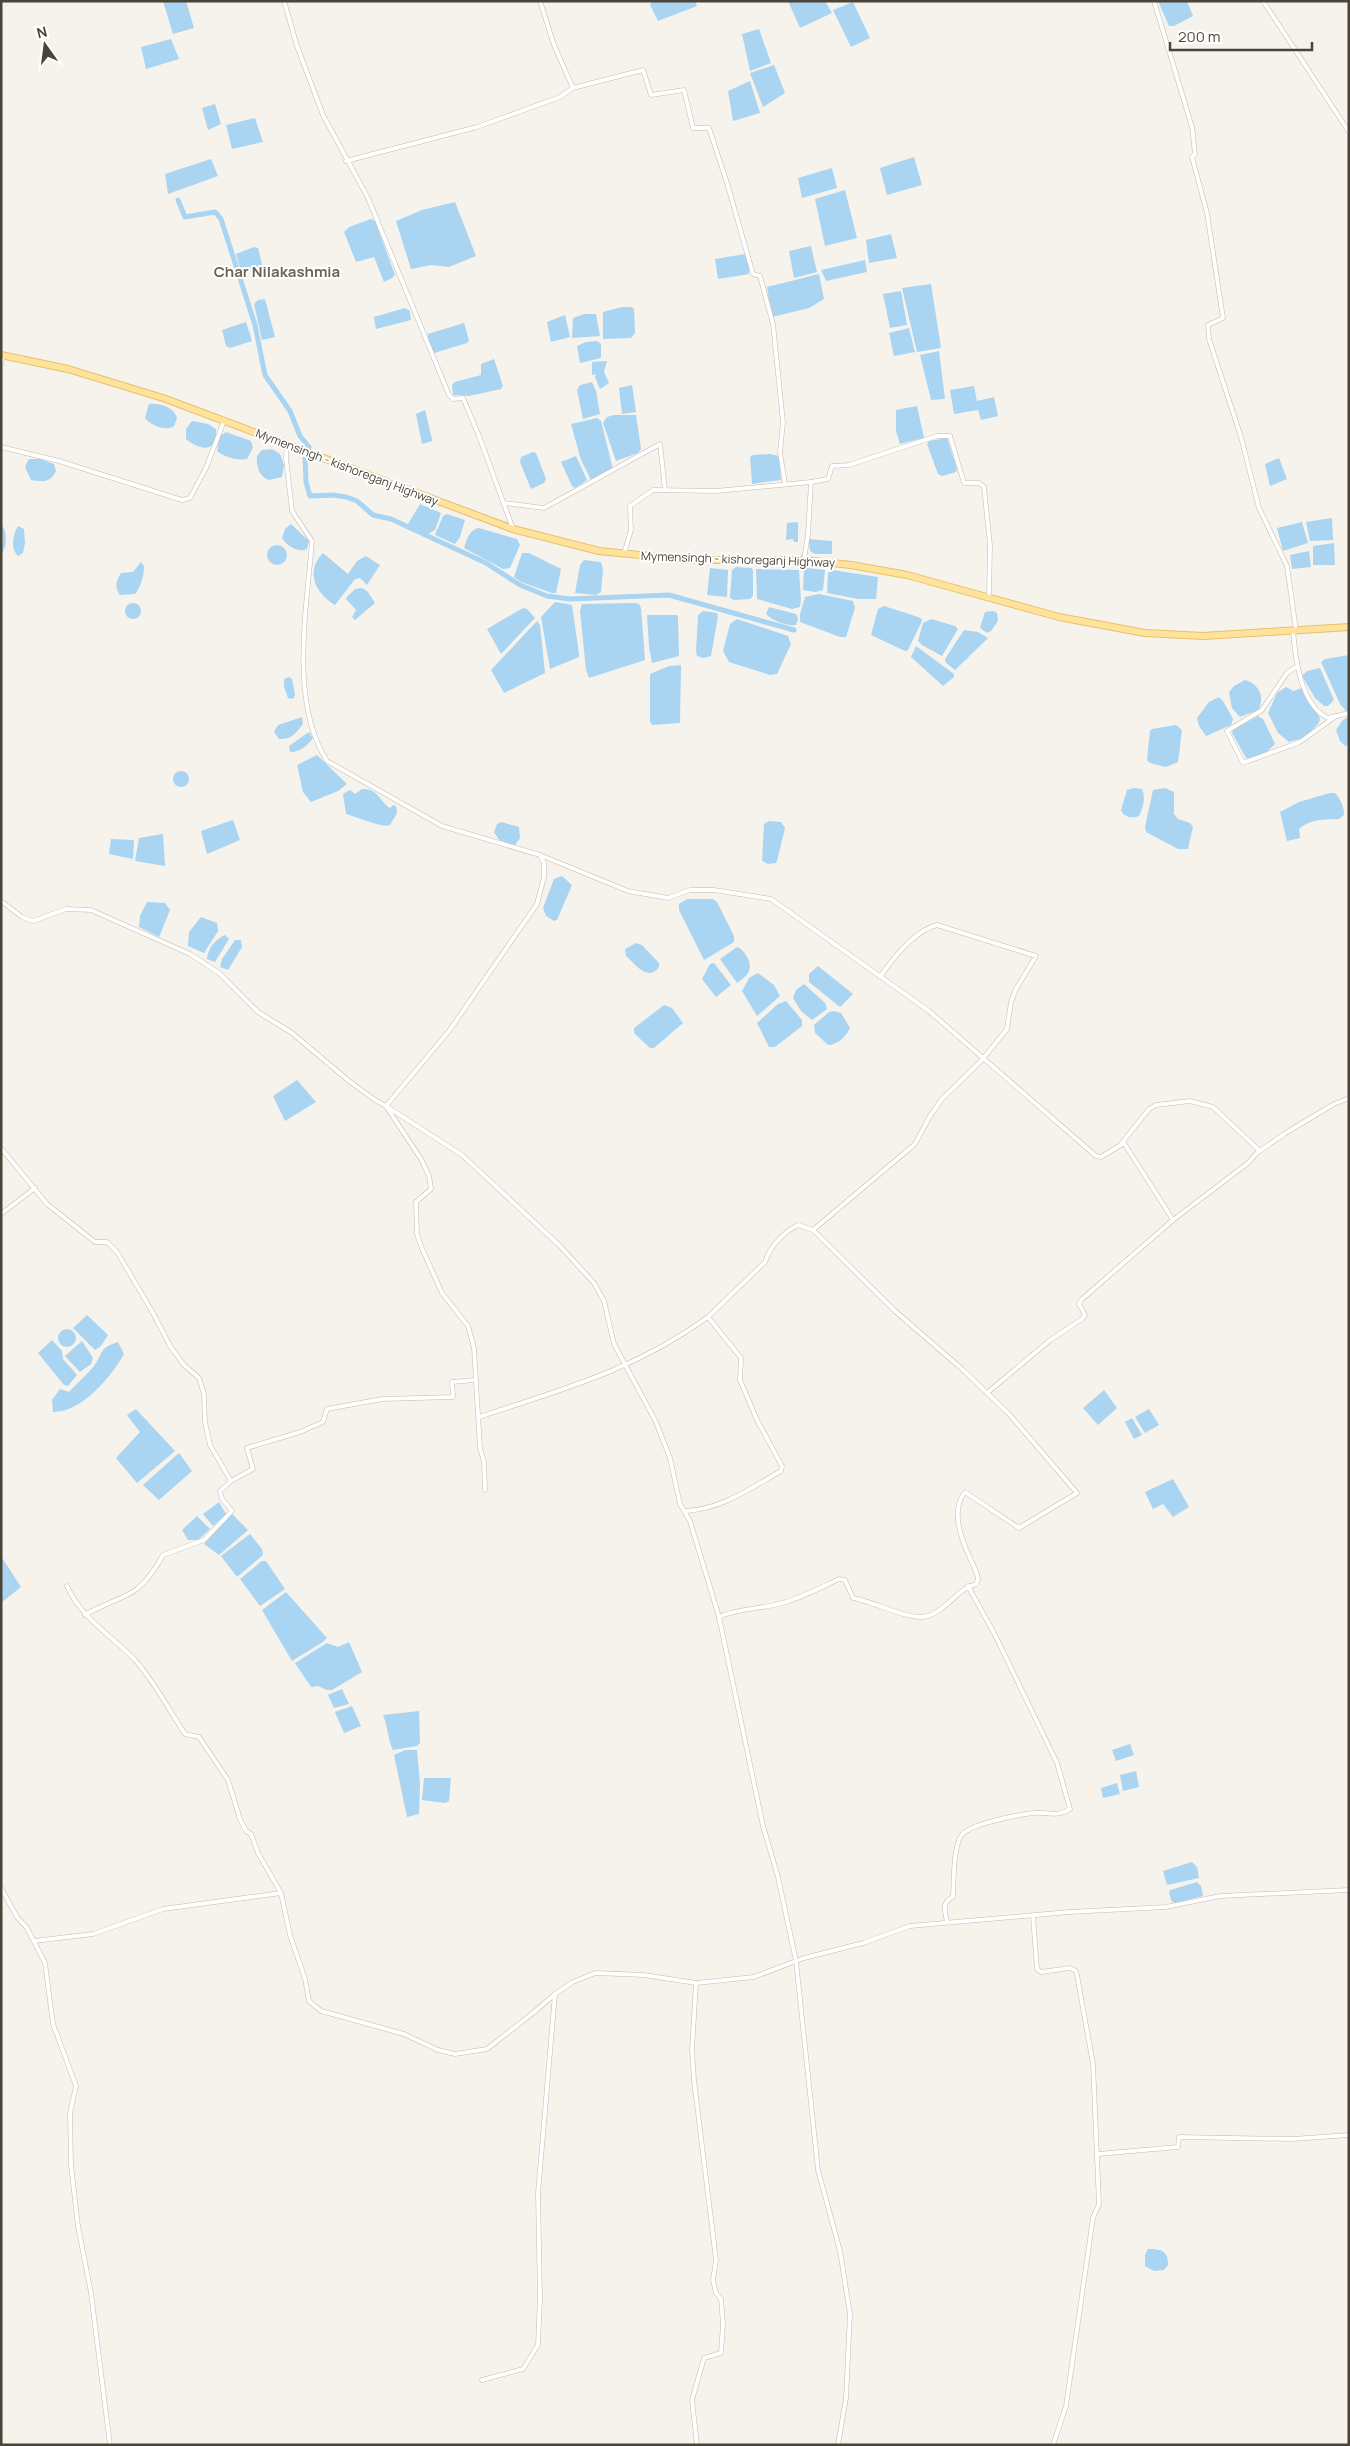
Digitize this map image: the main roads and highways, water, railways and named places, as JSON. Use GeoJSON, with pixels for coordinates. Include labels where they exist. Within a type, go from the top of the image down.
{"type":"FeatureCollection","features":[{"type":"Feature","properties":{"kind":"main road","name":"Mymensingh - kishoreganj Highway"},"geometry":{"type":"LineString","coordinates":[[2,355],[68,369],[124,385],[513,529],[599,550],[690,560],[804,560],[882,570],[1059,617],[1145,633],[1203,636],[1349,627]]}},
{"type":"Feature","properties":{"kind":"water"},"geometry":{"type":"Polygon","coordinates":[[[163,1],[186,1],[194,28],[173,34],[163,1]]]}},
{"type":"Feature","properties":{"kind":"water"},"geometry":{"type":"Polygon","coordinates":[[[652,1],[695,1],[697,6],[658,21],[650,5],[652,1]]]}},
{"type":"Feature","properties":{"kind":"water"},"geometry":{"type":"Polygon","coordinates":[[[788,1],[825,1],[832,13],[800,28],[788,1]]]}},
{"type":"Feature","properties":{"kind":"water"},"geometry":{"type":"Polygon","coordinates":[[[1158,1],[1187,1],[1193,16],[1174,26],[1169,26],[1158,1]]]}},
{"type":"Feature","properties":{"kind":"water"},"geometry":{"type":"Polygon","coordinates":[[[853,2],[870,38],[851,47],[833,10],[853,2]]]}},
{"type":"Feature","properties":{"kind":"water"},"geometry":{"type":"Polygon","coordinates":[[[759,29],[771,63],[750,71],[742,34],[759,29]]]}},
{"type":"Feature","properties":{"kind":"water"},"geometry":{"type":"Polygon","coordinates":[[[171,39],[179,59],[146,69],[141,47],[171,39]]]}},
{"type":"Feature","properties":{"kind":"water"},"geometry":{"type":"Polygon","coordinates":[[[774,65],[785,93],[763,107],[750,73],[774,65]]]}},
{"type":"Feature","properties":{"kind":"water"},"geometry":{"type":"Polygon","coordinates":[[[750,81],[760,113],[733,121],[728,91],[750,81]]]}},
{"type":"Feature","properties":{"kind":"water"},"geometry":{"type":"Polygon","coordinates":[[[215,104],[221,124],[208,130],[202,108],[215,104]]]}},
{"type":"Feature","properties":{"kind":"water"},"geometry":{"type":"Polygon","coordinates":[[[255,118],[263,142],[232,149],[226,125],[255,118]]]}},
{"type":"Feature","properties":{"kind":"water"},"geometry":{"type":"Polygon","coordinates":[[[914,157],[922,185],[887,195],[880,168],[914,157]]]}},
{"type":"Feature","properties":{"kind":"water"},"geometry":{"type":"Polygon","coordinates":[[[211,159],[218,176],[168,194],[165,174],[211,159]]]}},
{"type":"Feature","properties":{"kind":"water"},"geometry":{"type":"Polygon","coordinates":[[[832,168],[837,188],[802,198],[798,178],[832,168]]]}},
{"type":"Feature","properties":{"kind":"water"},"geometry":{"type":"Polygon","coordinates":[[[845,190],[857,238],[825,246],[815,199],[845,190]]]}},
{"type":"Feature","properties":{"kind":"water"},"geometry":{"type":"Polygon","coordinates":[[[455,202],[476,256],[449,267],[432,265],[411,269],[396,221],[422,210],[455,202]]]}},
{"type":"Feature","properties":{"kind":"water"},"geometry":{"type":"Polygon","coordinates":[[[371,219],[375,221],[395,275],[384,282],[374,257],[356,262],[344,232],[349,227],[371,219]]]}},
{"type":"Feature","properties":{"kind":"water"},"geometry":{"type":"Polygon","coordinates":[[[891,234],[897,258],[869,263],[866,240],[891,234]]]}},
{"type":"Feature","properties":{"kind":"water"},"geometry":{"type":"Polygon","coordinates":[[[811,246],[817,272],[794,278],[789,251],[811,246]]]}},
{"type":"Feature","properties":{"kind":"water"},"geometry":{"type":"Polygon","coordinates":[[[254,247],[258,248],[263,268],[242,275],[236,254],[254,247]]]}},
{"type":"Feature","properties":{"kind":"water"},"geometry":{"type":"Polygon","coordinates":[[[745,254],[749,264],[749,274],[718,279],[715,259],[745,254]]]}},
{"type":"Feature","properties":{"kind":"water"},"geometry":{"type":"Polygon","coordinates":[[[865,260],[867,272],[826,281],[821,270],[865,260]]]}},
{"type":"Feature","properties":{"kind":"water"},"geometry":{"type":"Polygon","coordinates":[[[819,274],[824,299],[809,308],[772,317],[767,287],[819,274]]]}},
{"type":"Feature","properties":{"kind":"water"},"geometry":{"type":"Polygon","coordinates":[[[931,284],[941,348],[917,352],[902,288],[931,284]]]}},
{"type":"Feature","properties":{"kind":"water"},"geometry":{"type":"Polygon","coordinates":[[[901,291],[907,325],[890,328],[883,294],[901,291]]]}},
{"type":"Feature","properties":{"kind":"water"},"geometry":{"type":"Polygon","coordinates":[[[265,299],[275,337],[262,340],[254,304],[258,300],[265,299]]]}},
{"type":"Feature","properties":{"kind":"water"},"geometry":{"type":"Polygon","coordinates":[[[622,307],[634,309],[635,333],[631,338],[603,339],[603,312],[622,307]]]}},
{"type":"Feature","properties":{"kind":"water"},"geometry":{"type":"Polygon","coordinates":[[[405,308],[410,311],[411,320],[376,329],[374,317],[405,308]]]}},
{"type":"Feature","properties":{"kind":"water"},"geometry":{"type":"Polygon","coordinates":[[[584,314],[596,314],[600,336],[572,338],[573,318],[584,314]]]}},
{"type":"Feature","properties":{"kind":"water"},"geometry":{"type":"Polygon","coordinates":[[[565,315],[570,337],[551,342],[547,322],[565,315]]]}},
{"type":"Feature","properties":{"kind":"water"},"geometry":{"type":"Polygon","coordinates":[[[246,322],[252,341],[230,348],[226,346],[222,330],[246,322]]]}},
{"type":"Feature","properties":{"kind":"water"},"geometry":{"type":"Polygon","coordinates":[[[464,323],[469,340],[467,343],[434,353],[428,340],[428,334],[464,323]]]}},
{"type":"Feature","properties":{"kind":"water"},"geometry":{"type":"Polygon","coordinates":[[[909,328],[915,352],[894,356],[889,333],[909,328]]]}},
{"type":"Feature","properties":{"kind":"water"},"geometry":{"type":"Polygon","coordinates":[[[597,341],[601,344],[601,358],[580,363],[577,346],[586,342],[597,341]]]}},
{"type":"Feature","properties":{"kind":"water"},"geometry":{"type":"Polygon","coordinates":[[[939,351],[945,399],[931,400],[920,355],[939,351]]]}},
{"type":"Feature","properties":{"kind":"water"},"geometry":{"type":"Polygon","coordinates":[[[494,359],[503,386],[501,389],[469,396],[453,395],[452,385],[455,382],[481,375],[481,364],[494,359]]]}},
{"type":"Feature","properties":{"kind":"water"},"geometry":{"type":"Polygon","coordinates":[[[607,361],[604,372],[609,383],[600,389],[595,377],[596,374],[592,375],[592,362],[607,361]]]}},
{"type":"Feature","properties":{"kind":"water"},"geometry":{"type":"Polygon","coordinates":[[[592,382],[596,391],[600,414],[583,419],[577,390],[580,385],[592,382]]]}},
{"type":"Feature","properties":{"kind":"water"},"geometry":{"type":"Polygon","coordinates":[[[632,385],[636,412],[622,414],[619,388],[632,385]]]}},
{"type":"Feature","properties":{"kind":"water"},"geometry":{"type":"Polygon","coordinates":[[[974,386],[977,401],[994,397],[998,416],[981,420],[978,410],[954,414],[950,390],[974,386]]]}},
{"type":"Feature","properties":{"kind":"water"},"geometry":{"type":"Polygon","coordinates":[[[149,404],[161,405],[173,411],[177,418],[174,426],[163,428],[147,421],[145,418],[149,404]]]}},
{"type":"Feature","properties":{"kind":"water"},"geometry":{"type":"Polygon","coordinates":[[[917,406],[924,438],[900,444],[896,431],[896,410],[917,406]]]}},
{"type":"Feature","properties":{"kind":"water"},"geometry":{"type":"Polygon","coordinates":[[[425,410],[432,441],[422,444],[416,414],[425,410]]]}},
{"type":"Feature","properties":{"kind":"water"},"geometry":{"type":"Polygon","coordinates":[[[614,415],[636,415],[641,449],[638,453],[616,461],[603,423],[607,417],[614,415]]]}},
{"type":"Feature","properties":{"kind":"water"},"geometry":{"type":"Polygon","coordinates":[[[597,418],[601,421],[613,469],[591,480],[581,460],[571,424],[597,418]]]}},
{"type":"Feature","properties":{"kind":"water"},"geometry":{"type":"Polygon","coordinates":[[[192,421],[208,424],[216,429],[216,437],[211,446],[207,448],[197,446],[186,439],[186,429],[192,421]]]}},
{"type":"Feature","properties":{"kind":"water"},"geometry":{"type":"Polygon","coordinates":[[[226,432],[251,441],[253,448],[247,459],[231,458],[217,451],[220,436],[226,432]]]}},
{"type":"Feature","properties":{"kind":"water"},"geometry":{"type":"Polygon","coordinates":[[[947,438],[957,469],[956,472],[942,476],[938,474],[927,444],[929,441],[947,438]]]}},
{"type":"Feature","properties":{"kind":"water"},"geometry":{"type":"Polygon","coordinates":[[[272,449],[280,454],[284,465],[282,477],[269,480],[259,471],[257,456],[262,450],[272,449]]]}},
{"type":"Feature","properties":{"kind":"water"},"geometry":{"type":"Polygon","coordinates":[[[533,452],[536,453],[546,479],[544,483],[531,489],[520,462],[521,457],[533,452]]]}},
{"type":"Feature","properties":{"kind":"water"},"geometry":{"type":"Polygon","coordinates":[[[770,454],[779,456],[781,480],[752,484],[750,457],[753,455],[770,454]]]}},
{"type":"Feature","properties":{"kind":"water"},"geometry":{"type":"Polygon","coordinates":[[[576,456],[587,480],[575,488],[572,486],[561,462],[576,456]]]}},
{"type":"Feature","properties":{"kind":"water"},"geometry":{"type":"Polygon","coordinates":[[[1279,458],[1287,479],[1270,486],[1265,464],[1279,458]]]}},
{"type":"Feature","properties":{"kind":"water"},"geometry":{"type":"Polygon","coordinates":[[[29,459],[40,459],[54,464],[56,471],[49,480],[31,480],[25,467],[29,459]]]}},
{"type":"Feature","properties":{"kind":"water"},"geometry":{"type":"Polygon","coordinates":[[[420,504],[441,513],[435,530],[428,534],[418,531],[408,524],[420,504]]]}},
{"type":"Feature","properties":{"kind":"water"},"geometry":{"type":"Polygon","coordinates":[[[447,514],[465,520],[460,537],[455,544],[435,535],[443,516],[447,514]]]}},
{"type":"Feature","properties":{"kind":"water"},"geometry":{"type":"Polygon","coordinates":[[[1332,518],[1333,540],[1310,541],[1306,522],[1332,518]]]}},
{"type":"Feature","properties":{"kind":"water"},"geometry":{"type":"Polygon","coordinates":[[[798,522],[798,542],[794,542],[793,539],[786,540],[787,523],[798,522]]]}},
{"type":"Feature","properties":{"kind":"water"},"geometry":{"type":"Polygon","coordinates":[[[1302,522],[1308,543],[1283,551],[1277,528],[1302,522]]]}},
{"type":"Feature","properties":{"kind":"water"},"geometry":{"type":"Polygon","coordinates":[[[1,524],[5,531],[6,540],[5,548],[1,555],[1,524]]]}},
{"type":"Feature","properties":{"kind":"water"},"geometry":{"type":"Polygon","coordinates":[[[291,524],[309,541],[307,549],[293,548],[282,538],[285,529],[291,524]]]}},
{"type":"Feature","properties":{"kind":"water"},"geometry":{"type":"Polygon","coordinates":[[[18,526],[24,529],[25,543],[23,553],[18,556],[15,553],[13,541],[18,526]]]}},
{"type":"Feature","properties":{"kind":"water"},"geometry":{"type":"Polygon","coordinates":[[[479,528],[517,539],[520,545],[510,568],[503,569],[464,548],[467,538],[479,528]]]}},
{"type":"Feature","properties":{"kind":"water"},"geometry":{"type":"Polygon","coordinates":[[[809,539],[832,541],[832,554],[815,554],[810,551],[809,539]]]}},
{"type":"Feature","properties":{"kind":"water"},"geometry":{"type":"Polygon","coordinates":[[[1334,543],[1335,565],[1313,565],[1313,546],[1334,543]]]}},
{"type":"Feature","properties":{"kind":"water"},"geometry":{"type":"Polygon","coordinates":[[[273,545],[281,545],[287,551],[287,559],[281,565],[273,565],[267,559],[267,551],[273,545]]]}},
{"type":"Feature","properties":{"kind":"water"},"geometry":{"type":"Polygon","coordinates":[[[1309,551],[1311,567],[1292,569],[1290,555],[1309,551]]]}},
{"type":"Feature","properties":{"kind":"water"},"geometry":{"type":"Polygon","coordinates":[[[323,553],[348,574],[357,561],[366,556],[380,565],[367,585],[360,578],[355,579],[335,605],[322,594],[315,581],[314,567],[323,553]]]}},
{"type":"Feature","properties":{"kind":"water"},"geometry":{"type":"Polygon","coordinates":[[[522,553],[529,553],[561,569],[556,593],[521,582],[514,577],[522,553]]]}},
{"type":"Feature","properties":{"kind":"water"},"geometry":{"type":"Polygon","coordinates":[[[584,560],[601,562],[603,570],[601,592],[596,595],[575,593],[580,565],[584,560]]]}},
{"type":"Feature","properties":{"kind":"water"},"geometry":{"type":"Polygon","coordinates":[[[141,562],[144,566],[137,591],[135,594],[120,595],[116,584],[121,573],[133,572],[141,562]]]}},
{"type":"Feature","properties":{"kind":"water"},"geometry":{"type":"Polygon","coordinates":[[[736,567],[751,568],[753,570],[753,596],[750,599],[734,600],[730,598],[732,570],[736,567]]]}},
{"type":"Feature","properties":{"kind":"water"},"geometry":{"type":"Polygon","coordinates":[[[710,568],[728,570],[727,597],[707,595],[710,568]]]}},
{"type":"Feature","properties":{"kind":"water"},"geometry":{"type":"Polygon","coordinates":[[[807,568],[825,570],[823,590],[815,592],[803,590],[804,570],[807,568]]]}},
{"type":"Feature","properties":{"kind":"water"},"geometry":{"type":"Polygon","coordinates":[[[756,569],[799,570],[800,607],[792,609],[757,599],[756,569]]]}},
{"type":"Feature","properties":{"kind":"water"},"geometry":{"type":"Polygon","coordinates":[[[832,570],[878,577],[876,599],[858,599],[827,593],[828,573],[832,570]]]}},
{"type":"Feature","properties":{"kind":"water"},"geometry":{"type":"Polygon","coordinates":[[[362,588],[368,592],[375,603],[355,620],[352,617],[356,610],[346,599],[355,589],[362,588]]]}},
{"type":"Feature","properties":{"kind":"water"},"geometry":{"type":"Polygon","coordinates":[[[819,594],[853,601],[855,608],[846,637],[840,637],[800,622],[800,614],[805,597],[819,594]]]}},
{"type":"Feature","properties":{"kind":"water"},"geometry":{"type":"Polygon","coordinates":[[[555,602],[572,605],[579,657],[550,669],[541,617],[555,602]]]}},
{"type":"Feature","properties":{"kind":"water"},"geometry":{"type":"Polygon","coordinates":[[[133,603],[141,611],[133,619],[125,611],[133,603]]]}},
{"type":"Feature","properties":{"kind":"water"},"geometry":{"type":"Polygon","coordinates":[[[582,604],[639,604],[641,608],[645,660],[589,678],[586,670],[580,611],[582,604]]]}},
{"type":"Feature","properties":{"kind":"water"},"geometry":{"type":"Polygon","coordinates":[[[884,606],[921,618],[922,621],[908,650],[905,651],[871,635],[878,609],[884,606]]]}},
{"type":"Feature","properties":{"kind":"water"},"geometry":{"type":"Polygon","coordinates":[[[769,607],[796,614],[798,619],[796,625],[784,624],[772,619],[766,614],[769,607]]]}},
{"type":"Feature","properties":{"kind":"water"},"geometry":{"type":"Polygon","coordinates":[[[523,608],[527,609],[535,618],[501,654],[487,629],[523,608]]]}},
{"type":"Feature","properties":{"kind":"water"},"geometry":{"type":"Polygon","coordinates":[[[703,611],[717,613],[718,616],[711,656],[703,658],[697,656],[696,651],[698,615],[703,611]]]}},
{"type":"Feature","properties":{"kind":"water"},"geometry":{"type":"Polygon","coordinates":[[[993,611],[997,613],[998,621],[991,631],[987,633],[980,628],[985,612],[993,611]]]}},
{"type":"Feature","properties":{"kind":"water"},"geometry":{"type":"Polygon","coordinates":[[[647,615],[677,615],[679,656],[652,663],[647,615]]]}},
{"type":"Feature","properties":{"kind":"water"},"geometry":{"type":"Polygon","coordinates":[[[737,619],[788,636],[791,644],[777,674],[770,675],[729,662],[723,651],[730,624],[737,619]]]}},
{"type":"Feature","properties":{"kind":"water"},"geometry":{"type":"Polygon","coordinates":[[[931,619],[955,626],[958,629],[942,656],[918,641],[923,623],[931,619]]]}},
{"type":"Feature","properties":{"kind":"water"},"geometry":{"type":"Polygon","coordinates":[[[537,621],[540,625],[545,673],[504,693],[491,670],[537,621]]]}},
{"type":"Feature","properties":{"kind":"water"},"geometry":{"type":"Polygon","coordinates":[[[964,630],[978,632],[988,638],[955,670],[946,663],[945,659],[964,630]]]}},
{"type":"Feature","properties":{"kind":"water"},"geometry":{"type":"Polygon","coordinates":[[[916,646],[954,674],[954,677],[943,686],[911,657],[916,646]]]}},
{"type":"Feature","properties":{"kind":"water"},"geometry":{"type":"Polygon","coordinates":[[[1349,655],[1349,711],[1346,711],[1340,704],[1321,662],[1325,659],[1349,655]]]}},
{"type":"Feature","properties":{"kind":"water"},"geometry":{"type":"Polygon","coordinates":[[[681,665],[680,723],[652,725],[650,721],[650,674],[669,666],[681,665]]]}},
{"type":"Feature","properties":{"kind":"water"},"geometry":{"type":"Polygon","coordinates":[[[1320,668],[1334,700],[1328,706],[1324,706],[1315,698],[1302,676],[1307,671],[1320,668]]]}},
{"type":"Feature","properties":{"kind":"water"},"geometry":{"type":"Polygon","coordinates":[[[289,677],[292,679],[295,695],[293,699],[288,698],[284,687],[284,679],[289,677]]]}},
{"type":"Feature","properties":{"kind":"water"},"geometry":{"type":"Polygon","coordinates":[[[1245,680],[1254,684],[1261,696],[1261,701],[1258,710],[1240,717],[1232,708],[1229,692],[1234,686],[1245,680]]]}},
{"type":"Feature","properties":{"kind":"water"},"geometry":{"type":"Polygon","coordinates":[[[1286,687],[1293,691],[1302,688],[1320,718],[1319,723],[1304,738],[1289,742],[1278,733],[1268,713],[1277,693],[1286,687]]]}},
{"type":"Feature","properties":{"kind":"water"},"geometry":{"type":"Polygon","coordinates":[[[1219,697],[1233,719],[1231,725],[1206,736],[1199,726],[1197,718],[1209,702],[1219,697]]]}},
{"type":"Feature","properties":{"kind":"water"},"geometry":{"type":"Polygon","coordinates":[[[1258,716],[1263,719],[1275,744],[1268,751],[1250,759],[1246,758],[1232,733],[1233,730],[1258,716]]]}},
{"type":"Feature","properties":{"kind":"water"},"geometry":{"type":"Polygon","coordinates":[[[1349,716],[1349,745],[1345,746],[1340,741],[1336,730],[1342,721],[1349,716]]]}},
{"type":"Feature","properties":{"kind":"water"},"geometry":{"type":"Polygon","coordinates":[[[302,717],[303,724],[295,733],[290,737],[279,739],[274,732],[278,725],[302,717]]]}},
{"type":"Feature","properties":{"kind":"water"},"geometry":{"type":"Polygon","coordinates":[[[1176,725],[1182,730],[1178,762],[1166,767],[1150,763],[1147,760],[1150,731],[1176,725]]]}},
{"type":"Feature","properties":{"kind":"water"},"geometry":{"type":"Polygon","coordinates":[[[309,732],[313,738],[308,744],[300,750],[290,752],[289,746],[309,732]]]}},
{"type":"Feature","properties":{"kind":"water"},"geometry":{"type":"Polygon","coordinates":[[[317,755],[347,784],[338,791],[311,802],[303,792],[297,765],[317,755]]]}},
{"type":"Feature","properties":{"kind":"water"},"geometry":{"type":"Polygon","coordinates":[[[178,771],[184,771],[189,776],[187,785],[178,787],[173,782],[173,776],[178,771]]]}},
{"type":"Feature","properties":{"kind":"water"},"geometry":{"type":"Polygon","coordinates":[[[1134,788],[1142,789],[1144,799],[1139,816],[1131,817],[1126,816],[1121,810],[1127,790],[1134,788]]]}},
{"type":"Feature","properties":{"kind":"water"},"geometry":{"type":"Polygon","coordinates":[[[1165,788],[1174,792],[1174,814],[1178,819],[1190,823],[1193,827],[1188,849],[1178,849],[1146,832],[1145,827],[1153,790],[1165,788]]]}},
{"type":"Feature","properties":{"kind":"water"},"geometry":{"type":"Polygon","coordinates":[[[362,789],[375,793],[390,808],[393,805],[396,806],[397,813],[390,825],[375,824],[346,814],[343,794],[350,790],[355,794],[362,789]]]}},
{"type":"Feature","properties":{"kind":"water"},"geometry":{"type":"Polygon","coordinates":[[[1335,793],[1339,798],[1343,806],[1344,815],[1339,819],[1318,820],[1308,823],[1299,829],[1300,838],[1287,841],[1280,812],[1299,802],[1335,793]]]}},
{"type":"Feature","properties":{"kind":"water"},"geometry":{"type":"Polygon","coordinates":[[[233,820],[240,840],[207,854],[201,831],[233,820]]]}},
{"type":"Feature","properties":{"kind":"water"},"geometry":{"type":"Polygon","coordinates":[[[769,821],[781,822],[785,828],[777,861],[776,863],[768,864],[762,861],[764,824],[769,821]]]}},
{"type":"Feature","properties":{"kind":"water"},"geometry":{"type":"Polygon","coordinates":[[[501,822],[519,827],[520,838],[515,845],[499,840],[494,832],[497,824],[501,822]]]}},
{"type":"Feature","properties":{"kind":"water"},"geometry":{"type":"Polygon","coordinates":[[[163,834],[165,866],[135,861],[139,838],[163,834]]]}},
{"type":"Feature","properties":{"kind":"water"},"geometry":{"type":"Polygon","coordinates":[[[111,839],[134,840],[133,859],[109,854],[111,839]]]}},
{"type":"Feature","properties":{"kind":"water"},"geometry":{"type":"Polygon","coordinates":[[[562,876],[572,885],[557,920],[554,921],[546,916],[543,908],[554,879],[562,876]]]}},
{"type":"Feature","properties":{"kind":"water"},"geometry":{"type":"Polygon","coordinates":[[[687,899],[713,899],[717,902],[734,936],[734,942],[704,960],[679,910],[679,904],[687,899]]]}},
{"type":"Feature","properties":{"kind":"water"},"geometry":{"type":"Polygon","coordinates":[[[147,902],[165,903],[170,910],[159,937],[139,927],[140,916],[147,902]]]}},
{"type":"Feature","properties":{"kind":"water"},"geometry":{"type":"Polygon","coordinates":[[[201,917],[217,923],[218,931],[204,953],[188,946],[189,932],[201,917]]]}},
{"type":"Feature","properties":{"kind":"water"},"geometry":{"type":"Polygon","coordinates":[[[225,935],[229,939],[215,962],[207,959],[213,944],[225,935]]]}},
{"type":"Feature","properties":{"kind":"water"},"geometry":{"type":"Polygon","coordinates":[[[235,940],[241,940],[242,947],[228,970],[220,967],[222,959],[235,940]]]}},
{"type":"Feature","properties":{"kind":"water"},"geometry":{"type":"Polygon","coordinates":[[[636,943],[642,945],[659,963],[659,967],[655,971],[651,973],[642,970],[626,956],[625,949],[636,943]]]}},
{"type":"Feature","properties":{"kind":"water"},"geometry":{"type":"Polygon","coordinates":[[[737,947],[747,957],[750,968],[747,975],[737,983],[720,959],[737,947]]]}},
{"type":"Feature","properties":{"kind":"water"},"geometry":{"type":"Polygon","coordinates":[[[714,963],[731,985],[716,997],[702,979],[710,964],[714,963]]]}},
{"type":"Feature","properties":{"kind":"water"},"geometry":{"type":"Polygon","coordinates":[[[818,966],[853,994],[840,1007],[809,982],[809,974],[818,966]]]}},
{"type":"Feature","properties":{"kind":"water"},"geometry":{"type":"Polygon","coordinates":[[[758,973],[774,985],[780,996],[757,1016],[742,991],[749,978],[758,973]]]}},
{"type":"Feature","properties":{"kind":"water"},"geometry":{"type":"Polygon","coordinates":[[[804,984],[825,1003],[827,1009],[812,1020],[801,1011],[793,998],[796,990],[804,984]]]}},
{"type":"Feature","properties":{"kind":"water"},"geometry":{"type":"Polygon","coordinates":[[[786,1001],[802,1020],[802,1026],[775,1047],[769,1047],[757,1023],[778,1004],[786,1001]]]}},
{"type":"Feature","properties":{"kind":"water"},"geometry":{"type":"Polygon","coordinates":[[[664,1005],[672,1008],[683,1023],[654,1048],[650,1048],[634,1033],[634,1028],[664,1005]]]}},
{"type":"Feature","properties":{"kind":"water"},"geometry":{"type":"Polygon","coordinates":[[[829,1012],[841,1013],[850,1028],[841,1040],[835,1044],[828,1045],[815,1033],[814,1025],[829,1012]]]}},
{"type":"Feature","properties":{"kind":"water"},"geometry":{"type":"Polygon","coordinates":[[[297,1080],[316,1102],[285,1121],[273,1096],[297,1080]]]}},
{"type":"Feature","properties":{"kind":"water"},"geometry":{"type":"Polygon","coordinates":[[[87,1315],[108,1335],[101,1346],[95,1350],[73,1328],[87,1315]]]}},
{"type":"Feature","properties":{"kind":"water"},"geometry":{"type":"Polygon","coordinates":[[[67,1329],[74,1331],[76,1338],[74,1345],[67,1347],[60,1345],[58,1338],[60,1331],[67,1329]]]}},
{"type":"Feature","properties":{"kind":"water"},"geometry":{"type":"Polygon","coordinates":[[[52,1340],[62,1351],[63,1359],[77,1375],[68,1386],[64,1385],[38,1353],[52,1340]]]}},
{"type":"Feature","properties":{"kind":"water"},"geometry":{"type":"Polygon","coordinates":[[[82,1341],[93,1358],[91,1364],[80,1372],[65,1356],[82,1341]]]}},
{"type":"Feature","properties":{"kind":"water"},"geometry":{"type":"Polygon","coordinates":[[[118,1342],[124,1354],[104,1382],[85,1400],[64,1411],[53,1412],[52,1400],[60,1389],[69,1392],[94,1366],[103,1351],[108,1346],[118,1342]]]}},
{"type":"Feature","properties":{"kind":"water"},"geometry":{"type":"Polygon","coordinates":[[[1104,1390],[1117,1408],[1098,1425],[1083,1408],[1104,1390]]]}},
{"type":"Feature","properties":{"kind":"water"},"geometry":{"type":"Polygon","coordinates":[[[136,1409],[175,1451],[137,1483],[116,1458],[140,1432],[127,1415],[136,1409]]]}},
{"type":"Feature","properties":{"kind":"water"},"geometry":{"type":"Polygon","coordinates":[[[1149,1409],[1159,1425],[1145,1433],[1135,1417],[1149,1409]]]}},
{"type":"Feature","properties":{"kind":"water"},"geometry":{"type":"Polygon","coordinates":[[[1132,1418],[1142,1435],[1134,1439],[1125,1422],[1132,1418]]]}},
{"type":"Feature","properties":{"kind":"water"},"geometry":{"type":"Polygon","coordinates":[[[179,1453],[192,1471],[159,1500],[143,1485],[179,1453]]]}},
{"type":"Feature","properties":{"kind":"water"},"geometry":{"type":"Polygon","coordinates":[[[1173,1479],[1189,1507],[1173,1517],[1163,1504],[1153,1509],[1145,1492],[1173,1479]]]}},
{"type":"Feature","properties":{"kind":"water"},"geometry":{"type":"Polygon","coordinates":[[[219,1502],[226,1514],[213,1526],[203,1514],[219,1502]]]}},
{"type":"Feature","properties":{"kind":"water"},"geometry":{"type":"Polygon","coordinates":[[[232,1514],[248,1530],[219,1555],[204,1544],[232,1514]]]}},
{"type":"Feature","properties":{"kind":"water"},"geometry":{"type":"Polygon","coordinates":[[[197,1516],[210,1529],[198,1540],[188,1540],[182,1530],[197,1516]]]}},
{"type":"Feature","properties":{"kind":"water"},"geometry":{"type":"Polygon","coordinates":[[[250,1534],[262,1549],[263,1555],[237,1577],[221,1556],[250,1534]]]}},
{"type":"Feature","properties":{"kind":"water"},"geometry":{"type":"Polygon","coordinates":[[[1,1556],[21,1587],[1,1603],[1,1556]]]}},
{"type":"Feature","properties":{"kind":"water"},"geometry":{"type":"Polygon","coordinates":[[[262,1561],[266,1561],[285,1589],[260,1606],[240,1579],[262,1561]]]}},
{"type":"Feature","properties":{"kind":"water"},"geometry":{"type":"Polygon","coordinates":[[[286,1592],[327,1638],[292,1661],[262,1610],[286,1592]]]}},
{"type":"Feature","properties":{"kind":"water"},"geometry":{"type":"Polygon","coordinates":[[[349,1642],[362,1672],[332,1690],[318,1686],[311,1687],[295,1663],[327,1643],[338,1647],[349,1642]]]}},
{"type":"Feature","properties":{"kind":"water"},"geometry":{"type":"Polygon","coordinates":[[[342,1689],[349,1704],[334,1708],[328,1695],[342,1689]]]}},
{"type":"Feature","properties":{"kind":"water"},"geometry":{"type":"Polygon","coordinates":[[[352,1706],[361,1726],[344,1733],[335,1712],[352,1706]]]}},
{"type":"Feature","properties":{"kind":"water"},"geometry":{"type":"Polygon","coordinates":[[[419,1711],[420,1743],[417,1746],[393,1750],[383,1715],[419,1711]]]}},
{"type":"Feature","properties":{"kind":"water"},"geometry":{"type":"Polygon","coordinates":[[[1130,1744],[1134,1755],[1116,1761],[1112,1750],[1130,1744]]]}},
{"type":"Feature","properties":{"kind":"water"},"geometry":{"type":"Polygon","coordinates":[[[405,1750],[417,1750],[420,1783],[419,1814],[407,1817],[394,1755],[405,1750]]]}},
{"type":"Feature","properties":{"kind":"water"},"geometry":{"type":"Polygon","coordinates":[[[1136,1771],[1139,1787],[1123,1791],[1120,1775],[1136,1771]]]}},
{"type":"Feature","properties":{"kind":"water"},"geometry":{"type":"Polygon","coordinates":[[[424,1778],[451,1778],[449,1801],[445,1803],[422,1800],[424,1778]]]}},
{"type":"Feature","properties":{"kind":"water"},"geometry":{"type":"Polygon","coordinates":[[[1117,1783],[1120,1794],[1103,1798],[1101,1788],[1117,1783]]]}},
{"type":"Feature","properties":{"kind":"water"},"geometry":{"type":"Polygon","coordinates":[[[1192,1862],[1197,1867],[1199,1878],[1167,1885],[1163,1871],[1192,1862]]]}},
{"type":"Feature","properties":{"kind":"water"},"geometry":{"type":"Polygon","coordinates":[[[1197,1882],[1201,1886],[1203,1896],[1176,1903],[1172,1902],[1170,1890],[1197,1882]]]}},
{"type":"Feature","properties":{"kind":"water"},"geometry":{"type":"Polygon","coordinates":[[[1148,2249],[1160,2250],[1165,2254],[1168,2265],[1164,2270],[1154,2271],[1145,2266],[1145,2255],[1148,2249]]]}},
{"type":"Feature","properties":{"kind":"waterway"},"geometry":{"type":"LineString","coordinates":[[178,200],[185,217],[215,212],[221,219],[255,325],[265,375],[290,411],[300,436],[309,447]]}},
{"type":"Feature","properties":{"kind":"waterway"},"geometry":{"type":"LineString","coordinates":[[305,456],[306,482],[310,496],[333,495],[357,501],[373,515],[391,519],[486,563],[520,585],[547,596],[570,599],[669,595],[794,630]]}},
{"type":"Feature","properties":{"kind":"district","name":"Char Nilakashmia"},"geometry":{"type":"Point","coordinates":[277,271]}}]}
